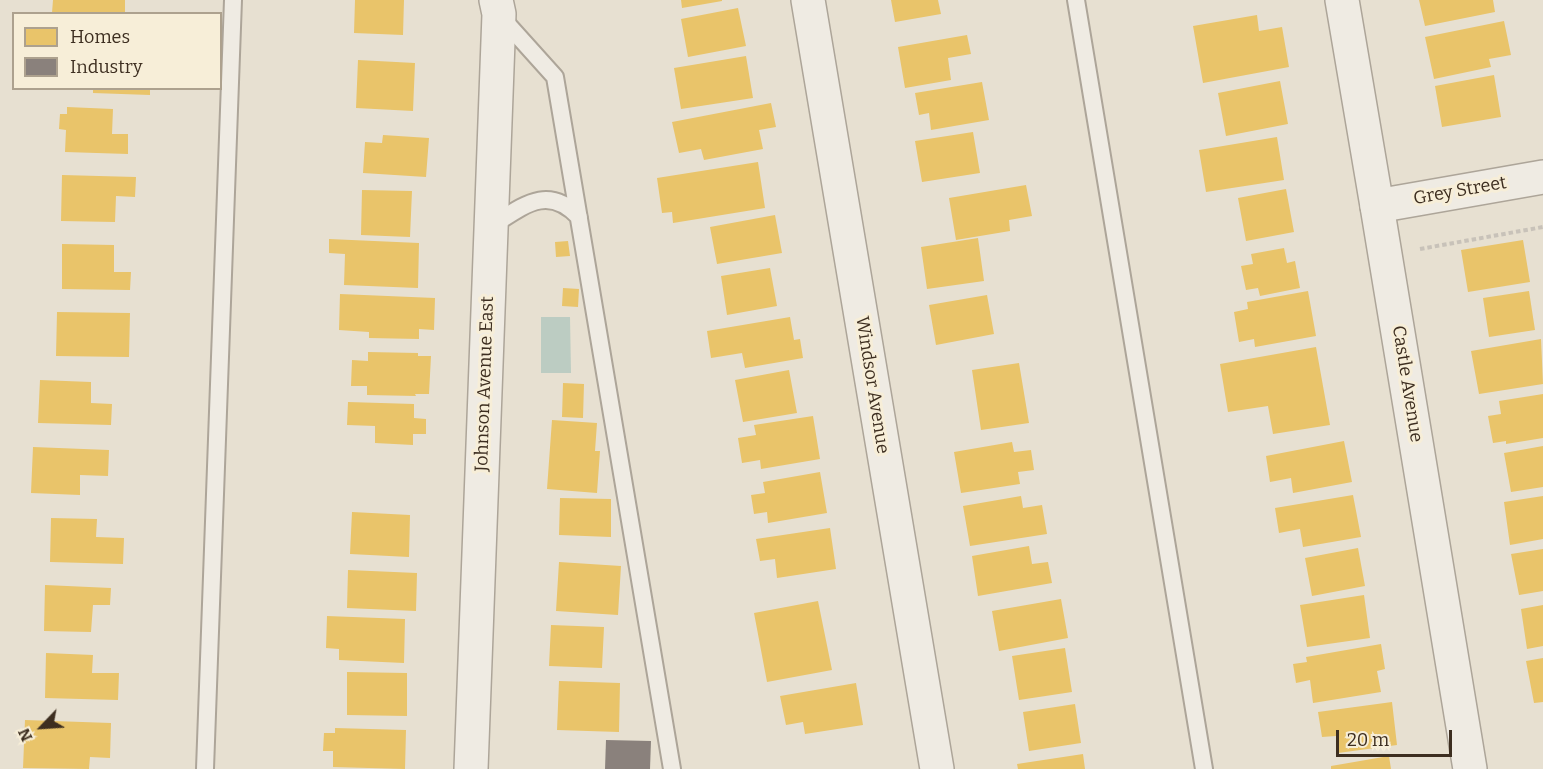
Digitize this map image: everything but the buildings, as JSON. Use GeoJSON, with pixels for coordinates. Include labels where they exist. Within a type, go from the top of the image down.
{"type":"FeatureCollection","features":[{"type":"Feature","properties":{"kind":"street","name":"Windsor Avenue"},"geometry":{"type":"LineString","coordinates":[[808,0],[937,769]]}},
{"type":"Feature","properties":{"kind":"street","name":"Castle Avenue"},"geometry":{"type":"LineString","coordinates":[[1342,0],[1470,769]]}},
{"type":"Feature","properties":{"kind":"street","name":"Johnson Avenue East"},"geometry":{"type":"LineString","coordinates":[[471,769],[497,7]]}},
{"type":"Feature","properties":{"kind":"street","name":"Grey Street"},"geometry":{"type":"LineString","coordinates":[[1377,206],[1543,177]]}},
{"type":"Feature","properties":{"kind":"lane"},"geometry":{"type":"LineString","coordinates":[[205,769],[233,0]]}},
{"type":"Feature","properties":{"kind":"lane"},"geometry":{"type":"LineString","coordinates":[[1076,0],[1204,769]]}},
{"type":"Feature","properties":{"kind":"lane"},"geometry":{"type":"LineString","coordinates":[[497,7],[555,77],[672,769]]}},
{"type":"Feature","properties":{"kind":"lane"},"geometry":{"type":"LineString","coordinates":[[490,228],[538,200],[558,200],[569,206],[579,217]]}},
{"type":"Feature","properties":{"kind":"path"},"geometry":{"type":"LineString","coordinates":[[1385,255],[1543,228]]}},
{"type":"Feature","properties":{"kind":"shaded area"},"geometry":{"type":"Polygon","coordinates":[[[541,317],[570,317],[571,373],[541,373],[541,317]]]}}]}
